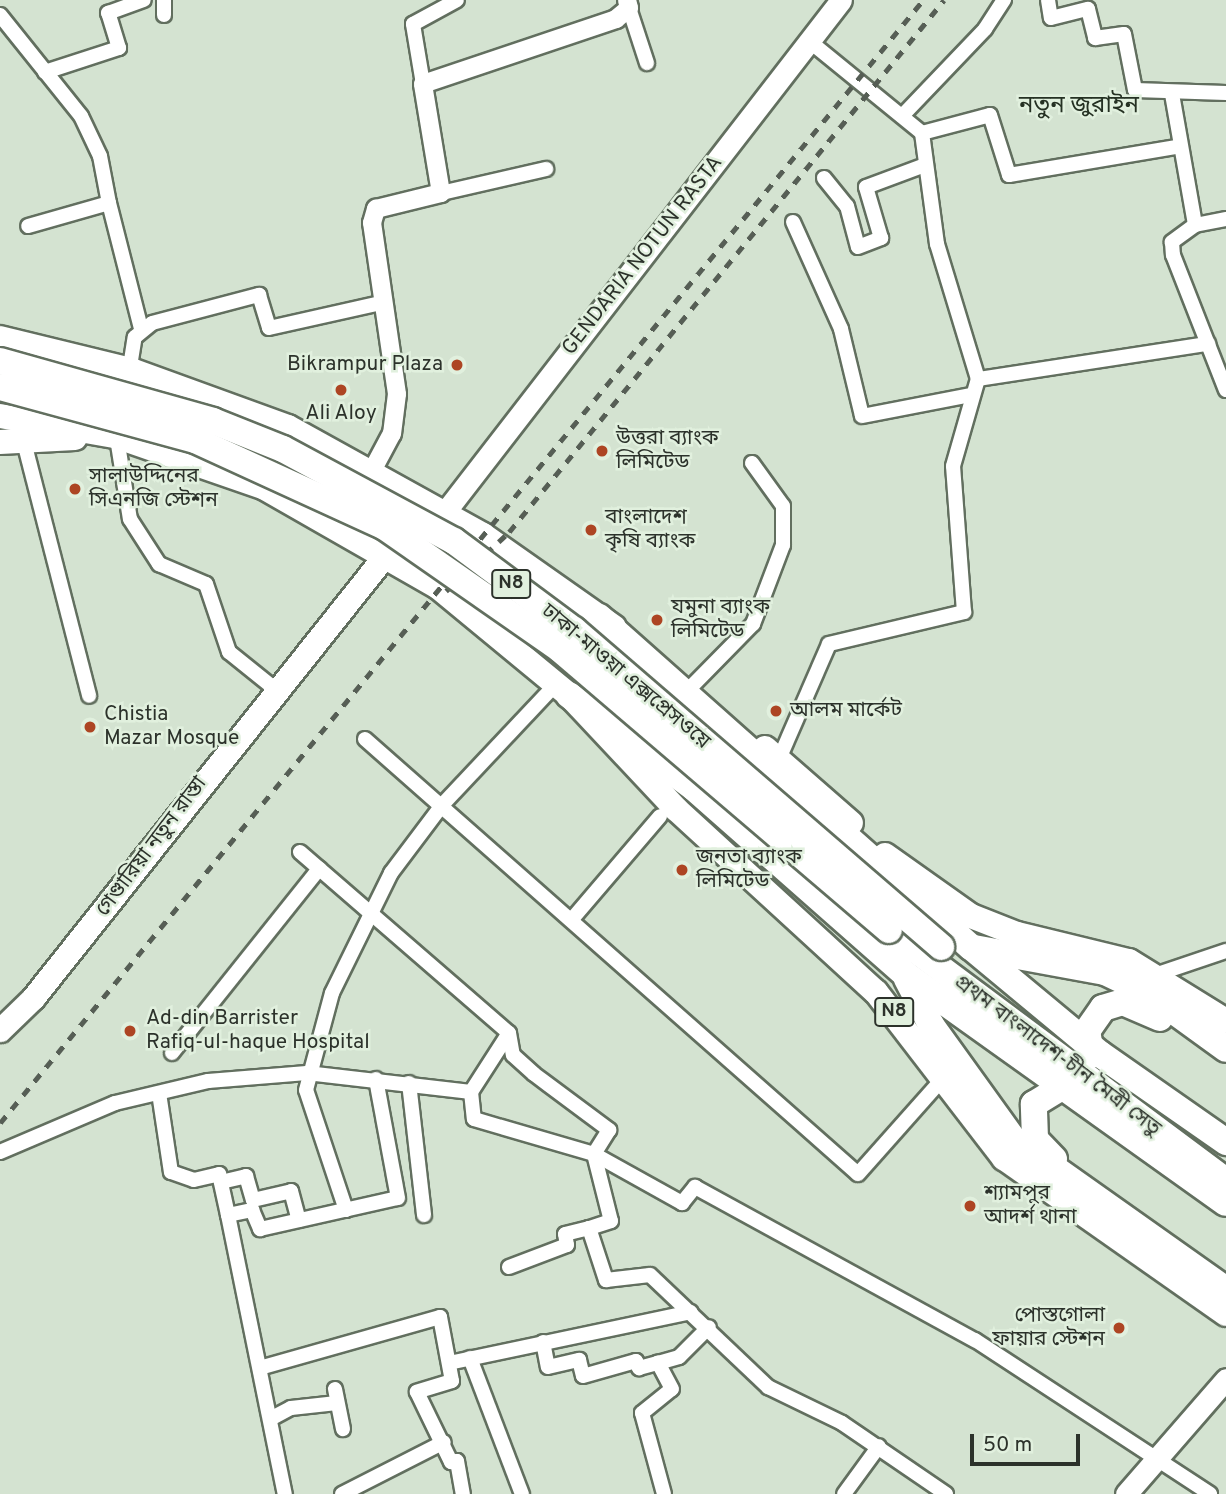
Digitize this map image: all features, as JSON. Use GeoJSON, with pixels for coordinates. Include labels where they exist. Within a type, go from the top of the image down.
{"type":"FeatureCollection","features":[{"type":"Feature","properties":{"kind":"highway","name":"N8"},"geometry":{"type":"LineString","coordinates":[[0,338],[131,370],[288,428],[373,469],[445,512],[599,617],[692,686],[779,759],[895,864],[971,916],[1158,974],[1226,1021]]}},
{"type":"Feature","properties":{"kind":"highway","name":"ঢাকা-মাওয়া এক্সপ্রেসওয়ে"},"geometry":{"type":"LineString","coordinates":[[0,361],[213,421],[283,449],[454,541],[574,630],[941,947]]}},
{"type":"Feature","properties":{"kind":"highway","name":"ঢাকা-মাওয়া এক্সপ্রেসওয়ে"},"geometry":{"type":"LineString","coordinates":[[0,387],[195,440],[385,527],[561,650],[888,930]]}},
{"type":"Feature","properties":{"kind":"highway","name":"N8"},"geometry":{"type":"LineString","coordinates":[[0,416],[108,435],[265,488],[383,551],[563,689],[676,809],[876,992],[945,1076],[1004,1158],[1226,1314]]}},
{"type":"Feature","properties":{"kind":"highway"},"geometry":{"type":"LineString","coordinates":[[12,442],[108,435]]}},
{"type":"Feature","properties":{"kind":"highway"},"geometry":{"type":"LineString","coordinates":[[599,617],[971,947],[1083,1068],[1226,1203]]}},
{"type":"Feature","properties":{"kind":"highway"},"geometry":{"type":"LineString","coordinates":[[563,689],[694,788],[905,974],[1226,1142]]}},
{"type":"Feature","properties":{"kind":"highway"},"geometry":{"type":"LineString","coordinates":[[888,930],[905,974],[931,1025],[1013,1139],[1226,1290]]}},
{"type":"Feature","properties":{"kind":"highway","name":"প্রথম বাংলাদেশ-চীন মৈত্রী সেতু"},"geometry":{"type":"LineString","coordinates":[[888,930],[1083,1068],[1226,1181]]}},
{"type":"Feature","properties":{"kind":"highway","name":"N8"},"geometry":{"type":"LineString","coordinates":[[941,947],[1083,1068],[1226,1157]]}},
{"type":"Feature","properties":{"kind":"highway"},"geometry":{"type":"LineString","coordinates":[[941,947],[971,947],[1105,972],[1149,993],[1226,1049]]}},
{"type":"Feature","properties":{"kind":"highway"},"geometry":{"type":"LineString","coordinates":[[1226,1067],[1152,1013],[1123,1002],[1091,1019],[1083,1068],[1034,1104],[1032,1129],[1045,1152],[1226,1278]]}},
{"type":"Feature","properties":{"kind":"main road","name":"GENDARIA NOTUN RASTA"},"geometry":{"type":"LineString","coordinates":[[445,512],[841,0]]}},
{"type":"Feature","properties":{"kind":"main road","name":"গেণ্ডারিয়া নতুন রাস্তা"},"geometry":{"type":"LineString","coordinates":[[0,1030],[33,998],[383,551],[445,512]]}},
{"type":"Feature","properties":{"kind":"main road"},"geometry":{"type":"LineString","coordinates":[[1126,1494],[1226,1379]]}},
{"type":"Feature","properties":{"kind":"street"},"geometry":{"type":"LineString","coordinates":[[45,72],[118,48],[108,13],[144,0]]}},
{"type":"Feature","properties":{"kind":"street"},"geometry":{"type":"LineString","coordinates":[[441,193],[413,24],[457,0]]}},
{"type":"Feature","properties":{"kind":"street"},"geometry":{"type":"LineString","coordinates":[[902,116],[985,29],[1004,0]]}},
{"type":"Feature","properties":{"kind":"street"},"geometry":{"type":"LineString","coordinates":[[1048,0],[1051,19],[1088,9],[1095,38],[1124,34],[1135,90],[1172,94],[1226,93]]}},
{"type":"Feature","properties":{"kind":"street"},"geometry":{"type":"LineString","coordinates":[[423,84],[616,19],[628,4]]}},
{"type":"Feature","properties":{"kind":"street"},"geometry":{"type":"LineString","coordinates":[[628,4],[647,63]]}},
{"type":"Feature","properties":{"kind":"street"},"geometry":{"type":"LineString","coordinates":[[0,15],[81,116],[100,156],[141,329],[131,370],[120,387],[108,435],[130,519],[159,564],[206,584],[229,652],[275,689]]}},
{"type":"Feature","properties":{"kind":"street"},"geometry":{"type":"LineString","coordinates":[[779,759],[830,644],[964,612],[953,466],[978,379],[937,244],[922,133],[808,40]]}},
{"type":"Feature","properties":{"kind":"street"},"geometry":{"type":"LineString","coordinates":[[1172,94],[1177,147],[1195,225]]}},
{"type":"Feature","properties":{"kind":"street"},"geometry":{"type":"LineString","coordinates":[[922,133],[990,115],[1009,175],[1177,147]]}},
{"type":"Feature","properties":{"kind":"street"},"geometry":{"type":"LineString","coordinates":[[824,178],[847,206],[858,247],[881,237],[866,187],[925,165]]}},
{"type":"Feature","properties":{"kind":"street"},"geometry":{"type":"LineString","coordinates":[[383,551],[373,469],[392,434],[397,394],[374,270],[376,209],[547,169]]}},
{"type":"Feature","properties":{"kind":"street"},"geometry":{"type":"LineString","coordinates":[[28,226],[109,203]]}},
{"type":"Feature","properties":{"kind":"street"},"geometry":{"type":"LineString","coordinates":[[1226,219],[1195,225],[1172,243],[1173,255],[1226,390]]}},
{"type":"Feature","properties":{"kind":"street"},"geometry":{"type":"LineString","coordinates":[[793,222],[841,329],[862,415],[971,396]]}},
{"type":"Feature","properties":{"kind":"street"},"geometry":{"type":"LineString","coordinates":[[141,329],[259,295],[268,328],[381,303]]}},
{"type":"Feature","properties":{"kind":"street"},"geometry":{"type":"LineString","coordinates":[[978,379],[1208,344]]}},
{"type":"Feature","properties":{"kind":"street"},"geometry":{"type":"LineString","coordinates":[[12,442],[89,696]]}},
{"type":"Feature","properties":{"kind":"street"},"geometry":{"type":"LineString","coordinates":[[692,686],[753,624],[783,545],[783,506],[752,463]]}},
{"type":"Feature","properties":{"kind":"street"},"geometry":{"type":"LineString","coordinates":[[346,1210],[309,1112],[307,1073],[332,993],[370,907],[443,804],[563,689]]}},
{"type":"Feature","properties":{"kind":"street"},"geometry":{"type":"LineString","coordinates":[[365,739],[573,918],[858,1174],[945,1076]]}},
{"type":"Feature","properties":{"kind":"street"},"geometry":{"type":"LineString","coordinates":[[573,918],[660,816]]}},
{"type":"Feature","properties":{"kind":"street"},"geometry":{"type":"LineString","coordinates":[[300,852],[370,907],[509,1033],[513,1055],[609,1130],[594,1154],[611,1221],[565,1234],[567,1245],[509,1267]]}},
{"type":"Feature","properties":{"kind":"street"},"geometry":{"type":"LineString","coordinates":[[172,1054],[319,869]]}},
{"type":"Feature","properties":{"kind":"street"},"geometry":{"type":"LineString","coordinates":[[1158,974],[1226,950]]}},
{"type":"Feature","properties":{"kind":"street"},"geometry":{"type":"LineString","coordinates":[[509,1033],[471,1092],[474,1119],[594,1154],[682,1203],[695,1186],[975,1340],[1210,1494]]}},
{"type":"Feature","properties":{"kind":"street"},"geometry":{"type":"LineString","coordinates":[[0,1152],[115,1103],[208,1081],[307,1073],[471,1092]]}},
{"type":"Feature","properties":{"kind":"street"},"geometry":{"type":"LineString","coordinates":[[228,1215],[252,1210],[260,1229],[398,1198],[376,1079]]}},
{"type":"Feature","properties":{"kind":"street"},"geometry":{"type":"LineString","coordinates":[[409,1083],[424,1215]]}},
{"type":"Feature","properties":{"kind":"street"},"geometry":{"type":"LineString","coordinates":[[159,1093],[172,1172],[194,1180],[219,1174],[263,1367],[285,1494]]}},
{"type":"Feature","properties":{"kind":"street"},"geometry":{"type":"LineString","coordinates":[[221,1182],[246,1176],[253,1200],[290,1191],[299,1220]]}},
{"type":"Feature","properties":{"kind":"street"},"geometry":{"type":"LineString","coordinates":[[589,1228],[606,1280],[650,1275],[709,1327],[768,1387],[879,1447],[946,1494]]}},
{"type":"Feature","properties":{"kind":"street"},"geometry":{"type":"LineString","coordinates":[[449,1363],[691,1312]]}},
{"type":"Feature","properties":{"kind":"street"},"geometry":{"type":"LineString","coordinates":[[263,1367],[440,1317],[452,1381],[417,1392],[444,1442],[451,1462],[457,1461],[463,1494]]}},
{"type":"Feature","properties":{"kind":"street"},"geometry":{"type":"LineString","coordinates":[[542,1342],[548,1367],[579,1360],[583,1376],[636,1361],[639,1368],[678,1357],[709,1327]]}},
{"type":"Feature","properties":{"kind":"street"},"geometry":{"type":"LineString","coordinates":[[470,1358],[522,1494]]}},
{"type":"Feature","properties":{"kind":"street"},"geometry":{"type":"LineString","coordinates":[[658,1363],[672,1389],[642,1413],[661,1493]]}},
{"type":"Feature","properties":{"kind":"street"},"geometry":{"type":"LineString","coordinates":[[272,1418],[291,1408],[336,1396],[344,1429]]}},
{"type":"Feature","properties":{"kind":"street"},"geometry":{"type":"LineString","coordinates":[[342,1494],[444,1442]]}},
{"type":"Feature","properties":{"kind":"street"},"geometry":{"type":"LineString","coordinates":[[844,1494],[879,1447]]}},
{"type":"Feature","properties":{"kind":"railway"},"geometry":{"type":"LineString","coordinates":[[0,1123],[923,0]]}},
{"type":"Feature","properties":{"kind":"railway"},"geometry":{"type":"LineString","coordinates":[[446,591],[509,532],[944,0]]}},
{"type":"Feature","properties":{"kind":"place","name":"Bikrampur Plaza"},"geometry":{"type":"Point","coordinates":[457,365]}},
{"type":"Feature","properties":{"kind":"place","name":"Ali Aloy"},"geometry":{"type":"Point","coordinates":[341,390]}},
{"type":"Feature","properties":{"kind":"place","name":"উত্তরা ব্যাংক লিমিটেড"},"geometry":{"type":"Point","coordinates":[602,451]}},
{"type":"Feature","properties":{"kind":"place","name":"সালাউদ্দিনের সিএনজি স্টেশন"},"geometry":{"type":"Point","coordinates":[75,489]}},
{"type":"Feature","properties":{"kind":"place","name":"বাংলাদেশ কৃষি ব্যাংক"},"geometry":{"type":"Point","coordinates":[591,530]}},
{"type":"Feature","properties":{"kind":"place","name":"যমুনা ব্যাংক লিমিটেড"},"geometry":{"type":"Point","coordinates":[657,620]}},
{"type":"Feature","properties":{"kind":"place","name":"আলম মার্কেট"},"geometry":{"type":"Point","coordinates":[776,711]}},
{"type":"Feature","properties":{"kind":"place","name":"Chistia Mazar Mosque"},"geometry":{"type":"Point","coordinates":[90,727]}},
{"type":"Feature","properties":{"kind":"place","name":"জনতা ব্যাংক লিমিটেড"},"geometry":{"type":"Point","coordinates":[682,870]}},
{"type":"Feature","properties":{"kind":"place","name":"Ad-din Barrister Rafiq-ul-haque Hospital"},"geometry":{"type":"Point","coordinates":[130,1031]}},
{"type":"Feature","properties":{"kind":"place","name":"শ্যামপুর আদর্শ থানা"},"geometry":{"type":"Point","coordinates":[970,1206]}},
{"type":"Feature","properties":{"kind":"place","name":"পোস্তগোলা ফায়ার স্টেশন"},"geometry":{"type":"Point","coordinates":[1119,1328]}},
{"type":"Feature","properties":{"kind":"district","name":"নতুন জুরাইন"},"geometry":{"type":"Point","coordinates":[1079,107]}}]}
